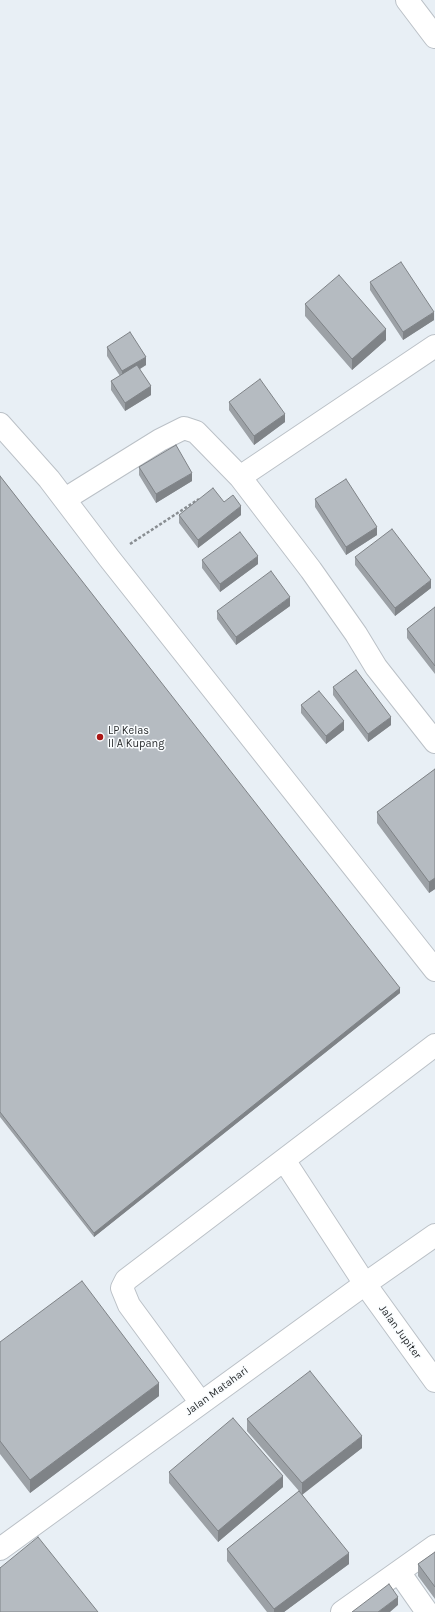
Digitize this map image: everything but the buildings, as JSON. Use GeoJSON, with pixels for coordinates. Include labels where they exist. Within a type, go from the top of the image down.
{"type":"FeatureCollection","features":[{"type":"Feature","properties":{"kind":"street"},"geometry":{"type":"LineString","coordinates":[[407,0],[435,37]]}},
{"type":"Feature","properties":{"kind":"street"},"geometry":{"type":"LineString","coordinates":[[240,477],[435,346]]}},
{"type":"Feature","properties":{"kind":"street"},"geometry":{"type":"LineString","coordinates":[[0,424],[65,499],[109,558],[435,970]]}},
{"type":"Feature","properties":{"kind":"street"},"geometry":{"type":"LineString","coordinates":[[65,499],[160,440],[184,428],[196,432],[240,477],[311,570],[356,634],[376,667],[435,742]]}},
{"type":"Feature","properties":{"kind":"street"},"geometry":{"type":"LineString","coordinates":[[201,1403],[129,1304],[122,1288],[126,1280],[435,1045]]}},
{"type":"Feature","properties":{"kind":"street","name":"Jalan Jupiter"},"geometry":{"type":"LineString","coordinates":[[284,1160],[365,1284],[435,1381]]}},
{"type":"Feature","properties":{"kind":"street","name":"Jalan Matahari"},"geometry":{"type":"LineString","coordinates":[[0,1549],[365,1284],[435,1235]]}},
{"type":"Feature","properties":{"kind":"street"},"geometry":{"type":"LineString","coordinates":[[342,1612],[435,1546]]}},
{"type":"Feature","properties":{"kind":"street"},"geometry":{"type":"LineString","coordinates":[[399,1572],[427,1612]]}},
{"type":"Feature","properties":{"kind":"path"},"geometry":{"type":"LineString","coordinates":[[109,558],[203,497]]}},
{"type":"Feature","properties":{"kind":"place","name":"LP Kelas II A Kupang"},"geometry":{"type":"Point","coordinates":[100,737]}}]}
